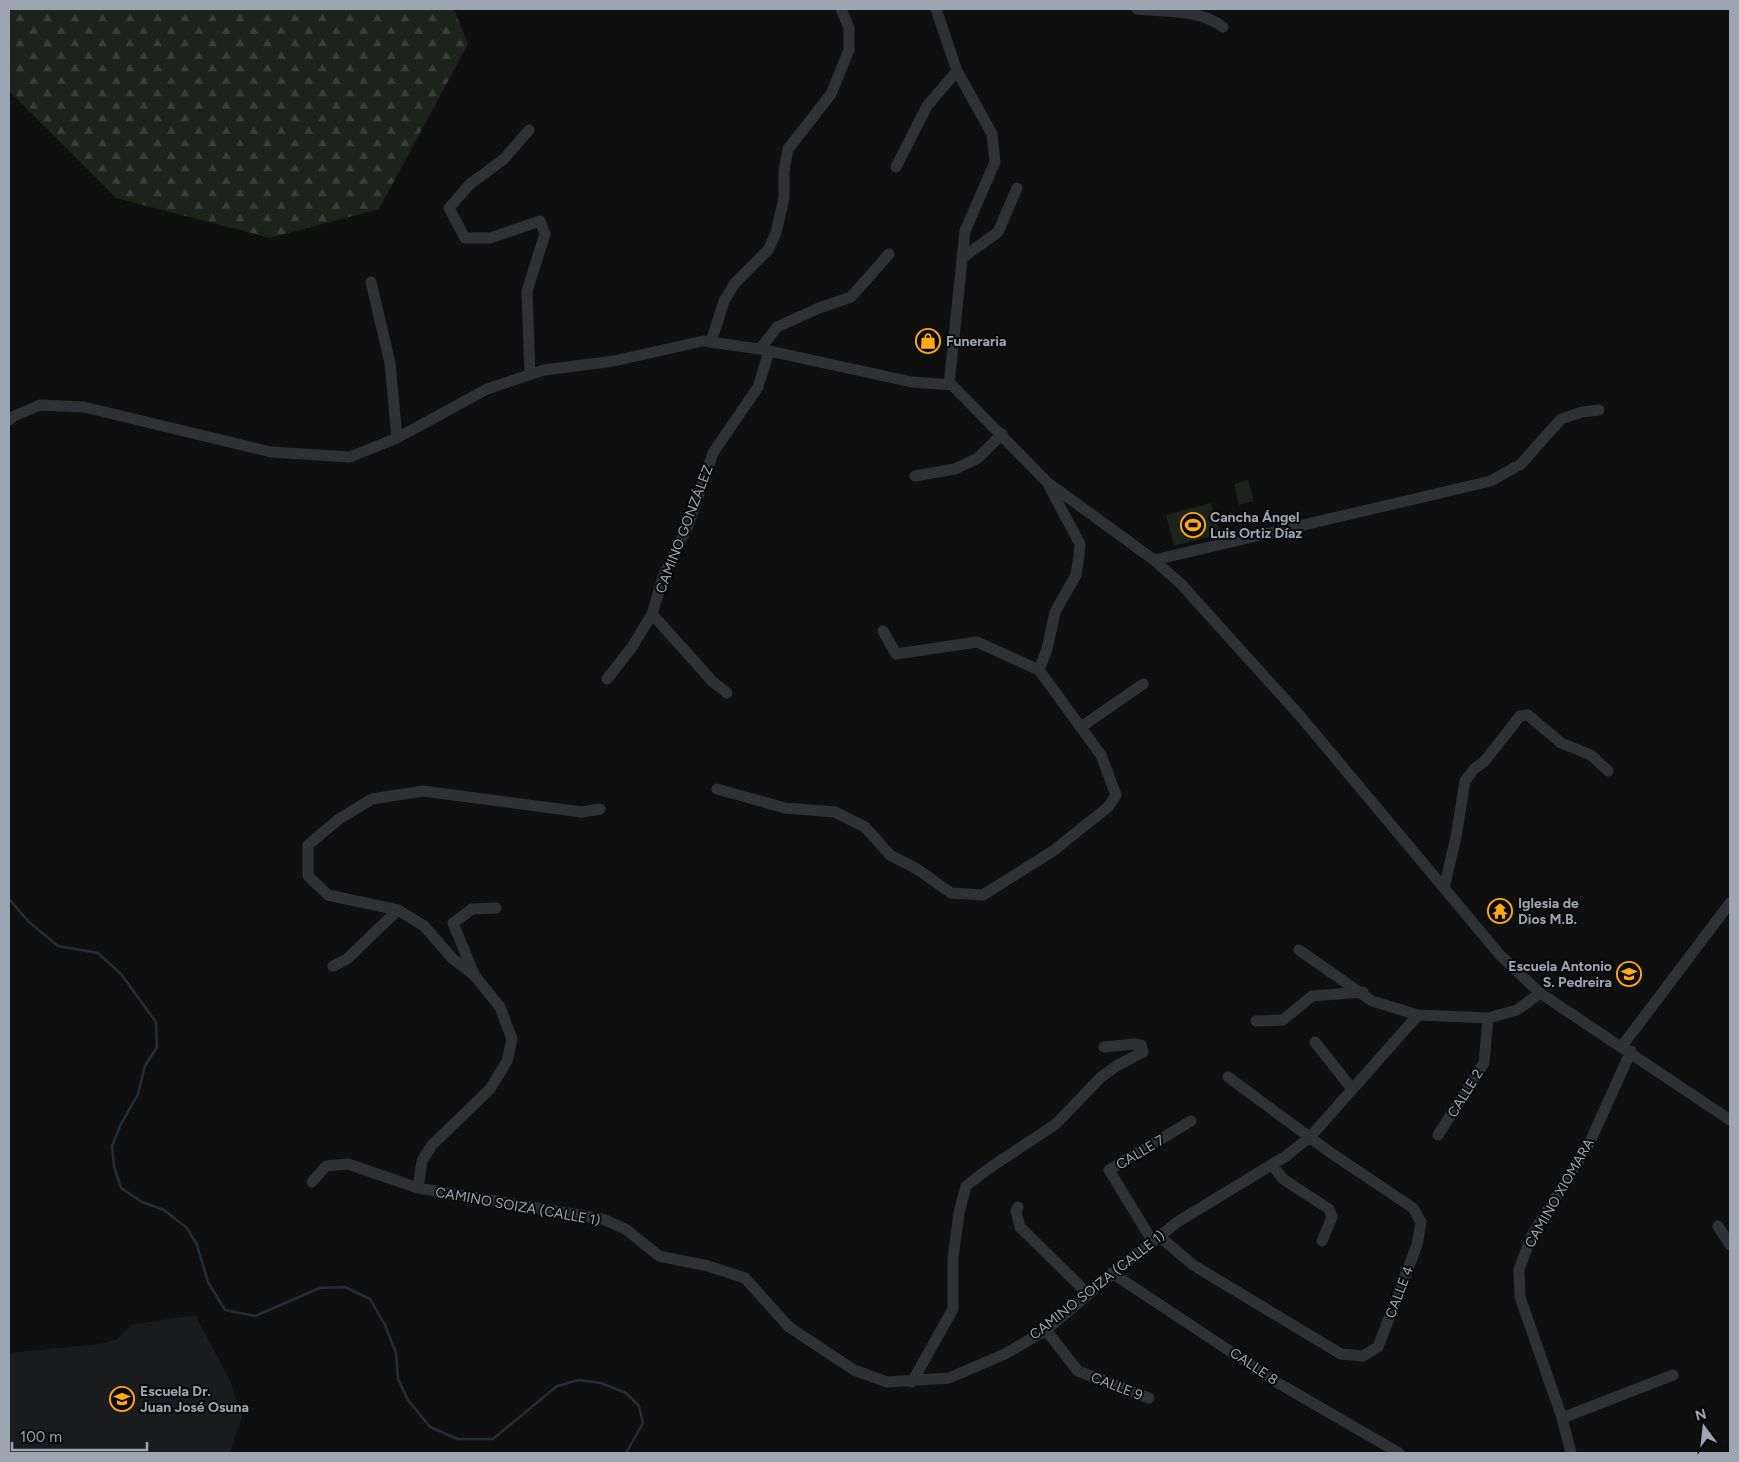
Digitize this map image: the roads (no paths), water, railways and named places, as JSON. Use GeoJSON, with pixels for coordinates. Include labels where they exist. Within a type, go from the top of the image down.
{"type":"FeatureCollection","features":[{"type":"Feature","properties":{"kind":"street"},"geometry":{"type":"LineString","coordinates":[[711,342],[724,301],[735,283],[768,250],[776,233],[784,198],[784,172],[788,149],[831,94],[849,50],[849,28],[841,9]]}},
{"type":"Feature","properties":{"kind":"street"},"geometry":{"type":"LineString","coordinates":[[936,9],[956,71],[992,134],[995,162],[965,231],[950,385]]}},
{"type":"Feature","properties":{"kind":"street"},"geometry":{"type":"LineString","coordinates":[[1136,9],[1200,16],[1213,20],[1223,27]]}},
{"type":"Feature","properties":{"kind":"street"},"geometry":{"type":"LineString","coordinates":[[896,167],[927,106],[956,71]]}},
{"type":"Feature","properties":{"kind":"street"},"geometry":{"type":"LineString","coordinates":[[529,130],[504,159],[470,184],[449,208],[465,238],[490,238],[540,221],[545,234],[527,291],[530,375]]}},
{"type":"Feature","properties":{"kind":"street"},"geometry":{"type":"LineString","coordinates":[[962,258],[998,232],[1017,188]]}},
{"type":"Feature","properties":{"kind":"street"},"geometry":{"type":"LineString","coordinates":[[764,350],[778,328],[818,308],[851,297],[888,254]]}},
{"type":"Feature","properties":{"kind":"street"},"geometry":{"type":"LineString","coordinates":[[371,282],[390,364],[397,438]]}},
{"type":"Feature","properties":{"kind":"street"},"geometry":{"type":"LineString","coordinates":[[9,420],[14,416],[40,406],[84,407],[272,452],[350,457],[397,438],[487,389],[544,370],[614,360],[703,341],[764,350],[912,382],[950,385],[970,401],[1047,482],[1154,560],[1205,609],[1302,716],[1500,955],[1540,993],[1730,1120]]}},
{"type":"Feature","properties":{"kind":"street","name":"CAMINO GONZÁLEZ"},"geometry":{"type":"LineString","coordinates":[[607,679],[632,647],[652,614],[663,577],[690,523],[713,454],[758,387],[764,350]]}},
{"type":"Feature","properties":{"kind":"street"},"geometry":{"type":"LineString","coordinates":[[1154,560],[1491,481],[1521,464],[1561,419],[1582,412],[1599,410]]}},
{"type":"Feature","properties":{"kind":"street"},"geometry":{"type":"LineString","coordinates":[[915,476],[955,469],[978,458],[1002,434]]}},
{"type":"Feature","properties":{"kind":"street"},"geometry":{"type":"LineString","coordinates":[[1039,670],[1047,649],[1055,612],[1076,575],[1080,544],[1047,482]]}},
{"type":"Feature","properties":{"kind":"street"},"geometry":{"type":"LineString","coordinates":[[652,614],[712,682],[727,693]]}},
{"type":"Feature","properties":{"kind":"street"},"geometry":{"type":"LineString","coordinates":[[717,789],[785,808],[835,812],[865,827],[890,855],[917,869],[951,893],[983,895],[1053,850],[1108,807],[1116,794],[1101,755],[1039,670],[977,642],[896,654],[883,631]]}},
{"type":"Feature","properties":{"kind":"street"},"geometry":{"type":"LineString","coordinates":[[1080,727],[1142,684]]}},
{"type":"Feature","properties":{"kind":"street"},"geometry":{"type":"LineString","coordinates":[[1444,888],[1466,781],[1474,769],[1484,762],[1520,716],[1528,715],[1561,743],[1591,755],[1608,771]]}},
{"type":"Feature","properties":{"kind":"street"},"geometry":{"type":"LineString","coordinates":[[418,1188],[422,1161],[432,1145],[490,1089],[507,1061],[512,1039],[500,1006],[475,976],[453,959],[424,926],[398,910],[328,895],[308,876],[308,845],[339,819],[372,799],[424,791],[582,812],[600,809]]}},
{"type":"Feature","properties":{"kind":"street","name":"CAMINO XIOMARA"},"geometry":{"type":"LineString","coordinates":[[1571,1453],[1562,1418],[1520,1297],[1519,1269],[1532,1235],[1589,1144],[1626,1049],[1730,904]]}},
{"type":"Feature","properties":{"kind":"street"},"geometry":{"type":"LineString","coordinates":[[475,976],[453,923],[472,909],[496,908]]}},
{"type":"Feature","properties":{"kind":"street"},"geometry":{"type":"LineString","coordinates":[[333,966],[347,959],[398,910]]}},
{"type":"Feature","properties":{"kind":"street"},"geometry":{"type":"LineString","coordinates":[[1299,950],[1362,992],[1372,1001],[1418,1015],[1488,1018],[1516,1010],[1540,993]]}},
{"type":"Feature","properties":{"kind":"street"},"geometry":{"type":"LineString","coordinates":[[1256,1022],[1283,1020],[1312,996],[1362,992]]}},
{"type":"Feature","properties":{"kind":"street","name":"CAMINO SOIZA (CALLE 1)"},"geometry":{"type":"LineString","coordinates":[[312,1182],[326,1166],[348,1164],[418,1188],[603,1219],[627,1230],[659,1256],[708,1266],[745,1278],[789,1327],[854,1370],[887,1382],[912,1382],[948,1378],[1005,1354],[1046,1330],[1112,1273],[1179,1221],[1272,1164],[1311,1136],[1418,1015]]}},
{"type":"Feature","properties":{"kind":"street","name":"CALLE 2"},"geometry":{"type":"LineString","coordinates":[[1438,1135],[1484,1063],[1488,1018]]}},
{"type":"Feature","properties":{"kind":"street"},"geometry":{"type":"LineString","coordinates":[[1316,1042],[1352,1089]]}},
{"type":"Feature","properties":{"kind":"street"},"geometry":{"type":"LineString","coordinates":[[912,1382],[953,1309],[953,1258],[958,1214],[966,1186],[988,1168],[1056,1124],[1101,1077],[1118,1065],[1143,1052],[1141,1046],[1134,1044],[1104,1047]]}},
{"type":"Feature","properties":{"kind":"street","name":"CALLE 4"},"geometry":{"type":"LineString","coordinates":[[1156,1239],[1193,1265],[1340,1354],[1363,1356],[1378,1346],[1417,1245],[1420,1222],[1413,1208],[1331,1152],[1228,1077]]}},
{"type":"Feature","properties":{"kind":"street","name":"CALLE 7"},"geometry":{"type":"LineString","coordinates":[[1156,1239],[1109,1170],[1191,1121]]}},
{"type":"Feature","properties":{"kind":"street"},"geometry":{"type":"LineString","coordinates":[[1272,1164],[1282,1179],[1329,1209],[1332,1217],[1322,1241]]}},
{"type":"Feature","properties":{"kind":"street"},"geometry":{"type":"LineString","coordinates":[[1018,1207],[1016,1211],[1020,1227],[1088,1294]]}},
{"type":"Feature","properties":{"kind":"street"},"geometry":{"type":"LineString","coordinates":[[1718,1226],[1730,1245]]}},
{"type":"Feature","properties":{"kind":"street","name":"CALLE 8"},"geometry":{"type":"LineString","coordinates":[[1112,1273],[1278,1383],[1393,1452]]}},
{"type":"Feature","properties":{"kind":"street","name":"CALLE 9"},"geometry":{"type":"LineString","coordinates":[[1046,1330],[1078,1371],[1149,1398]]}},
{"type":"Feature","properties":{"kind":"street"},"geometry":{"type":"LineString","coordinates":[[1562,1418],[1673,1375]]}},
{"type":"Feature","properties":{"kind":"waterway"},"geometry":{"type":"LineString","coordinates":[[9,899],[29,922],[58,946],[98,953],[121,974],[156,1022],[157,1047],[145,1066],[138,1094],[121,1124],[112,1146],[114,1166],[121,1188],[142,1202],[164,1210],[187,1228],[197,1245],[208,1282],[225,1310],[255,1316],[320,1288],[345,1287],[370,1299],[385,1325],[396,1353],[398,1379],[408,1400],[430,1427],[458,1439],[493,1439],[557,1386],[579,1380],[601,1383],[626,1393],[639,1406],[643,1423],[626,1453]]}},
{"type":"Feature","properties":{"kind":"place","name":"Funeraria"},"geometry":{"type":"Point","coordinates":[928,341]}},
{"type":"Feature","properties":{"kind":"place","name":"Cancha Ángel Luis Ortiz Díaz"},"geometry":{"type":"Point","coordinates":[1193,525]}},
{"type":"Feature","properties":{"kind":"place","name":"Iglesia de Dios M.B."},"geometry":{"type":"Point","coordinates":[1500,911]}},
{"type":"Feature","properties":{"kind":"place","name":"Escuela Antonio S. Pedreira"},"geometry":{"type":"Point","coordinates":[1629,974]}},
{"type":"Feature","properties":{"kind":"place","name":"Escuela Dr. Juan José Osuna"},"geometry":{"type":"Point","coordinates":[122,1399]}}]}
